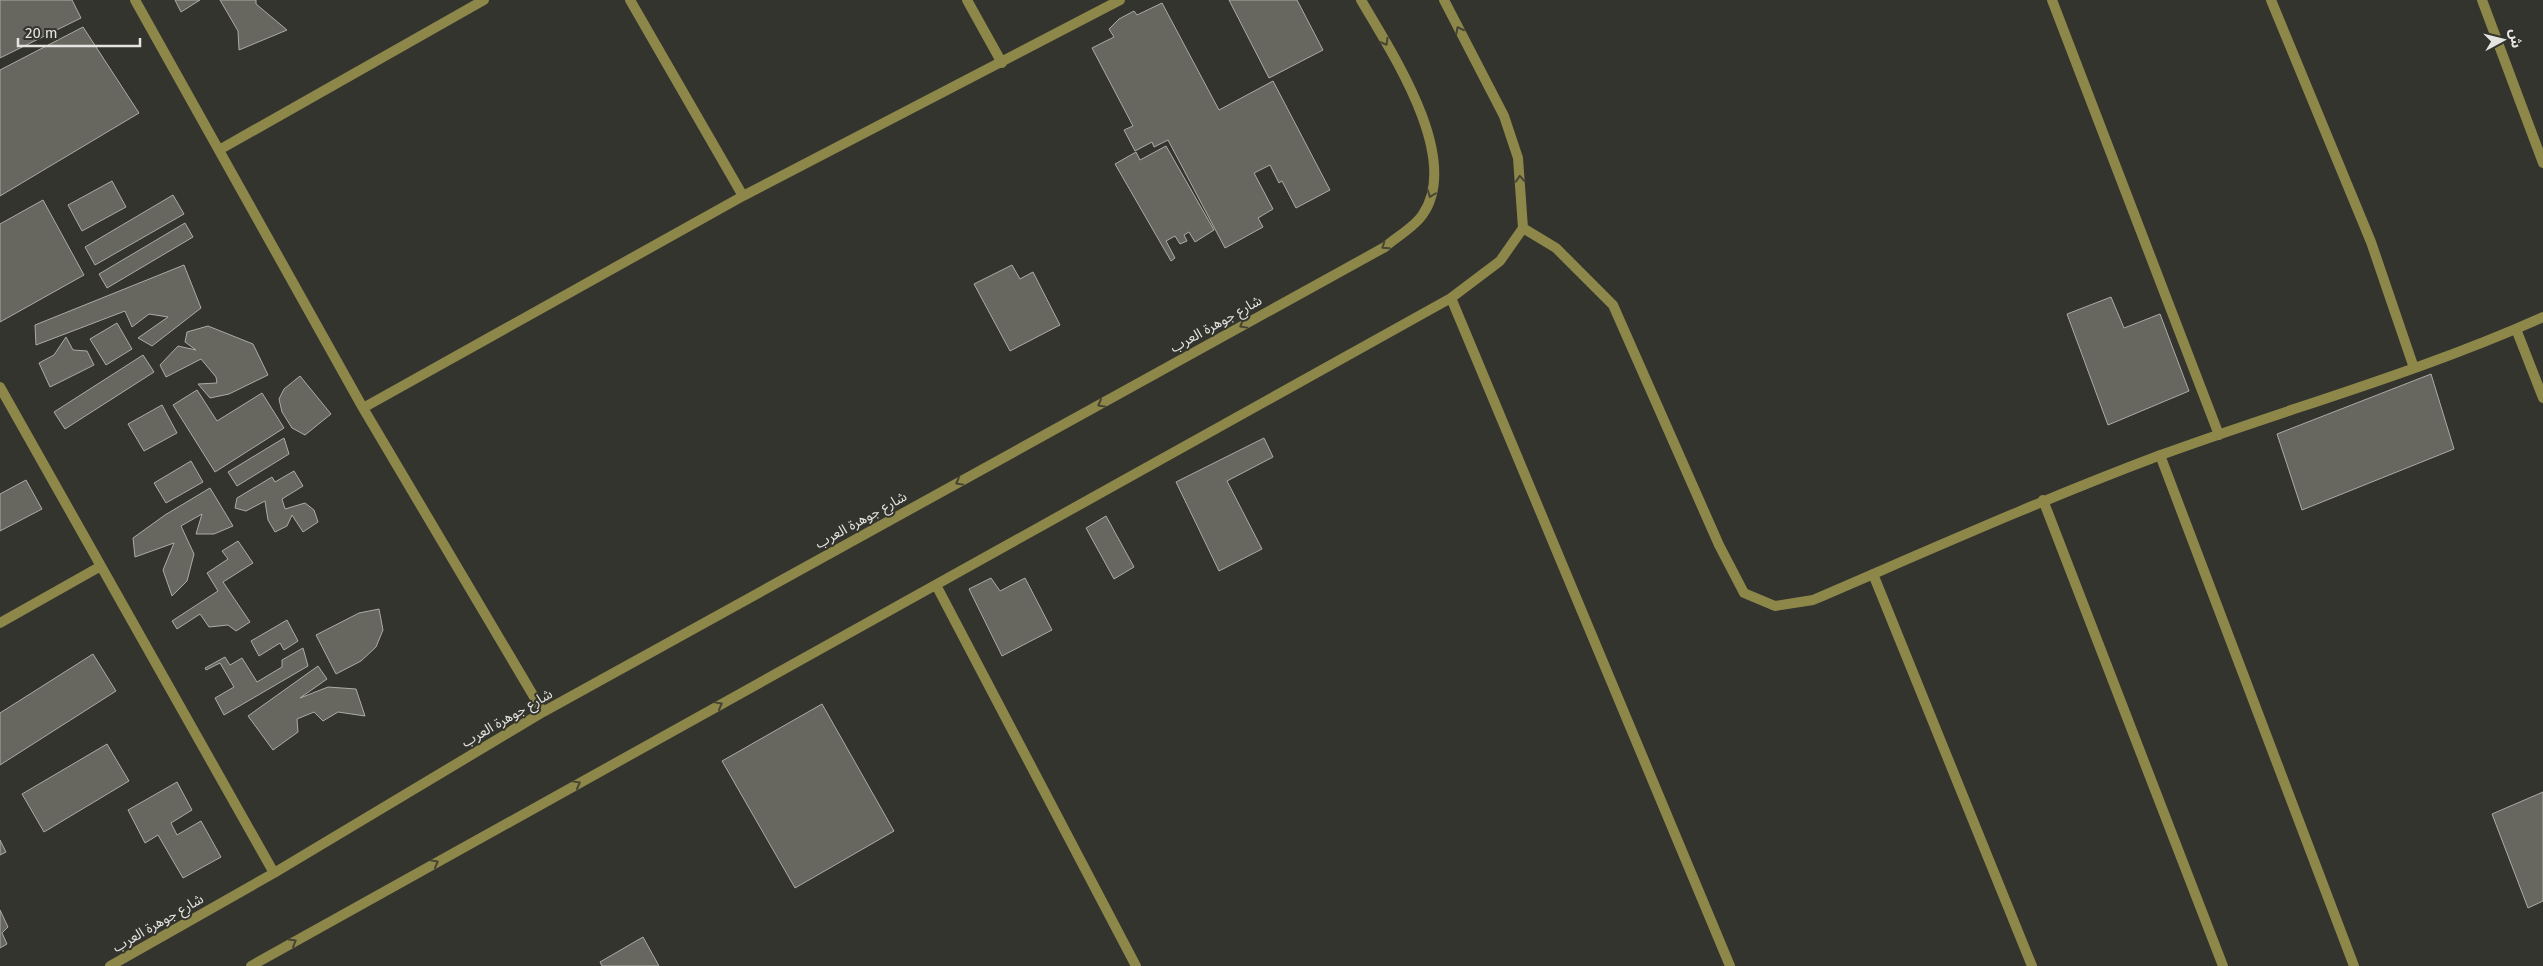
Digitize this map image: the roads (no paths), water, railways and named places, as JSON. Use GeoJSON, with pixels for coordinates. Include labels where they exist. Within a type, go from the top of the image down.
{"type":"FeatureCollection","features":[{"type":"Feature","properties":{"kind":"street"},"geometry":{"type":"LineString","coordinates":[[135,0],[363,408],[543,712]]}},
{"type":"Feature","properties":{"kind":"street"},"geometry":{"type":"LineString","coordinates":[[219,150],[484,0]]}},
{"type":"Feature","properties":{"kind":"street"},"geometry":{"type":"LineString","coordinates":[[630,0],[743,196]]}},
{"type":"Feature","properties":{"kind":"street"},"geometry":{"type":"LineString","coordinates":[[967,0],[1002,63]]}},
{"type":"Feature","properties":{"kind":"street"},"geometry":{"type":"LineString","coordinates":[[363,408],[743,196],[1120,0]]}},
{"type":"Feature","properties":{"kind":"street","name":"شارع جوهرة العرب"},"geometry":{"type":"LineString","coordinates":[[110,966],[274,873],[543,712],[1385,247],[1423,215],[1434,186],[1432,147],[1421,112],[1398,65],[1361,0]]}},
{"type":"Feature","properties":{"kind":"street"},"geometry":{"type":"LineString","coordinates":[[251,966],[1451,298],[1500,261],[1523,228],[1518,158],[1504,116],[1444,0]]}},
{"type":"Feature","properties":{"kind":"street"},"geometry":{"type":"LineString","coordinates":[[2052,0],[2220,435]]}},
{"type":"Feature","properties":{"kind":"street"},"geometry":{"type":"LineString","coordinates":[[2271,0],[2372,242],[2414,368]]}},
{"type":"Feature","properties":{"kind":"street"},"geometry":{"type":"LineString","coordinates":[[2482,0],[2543,163]]}},
{"type":"Feature","properties":{"kind":"street"},"geometry":{"type":"LineString","coordinates":[[1523,228],[1556,248],[1613,305],[1719,545],[1744,593],[1775,606],[1813,600],[2043,500],[2160,455],[2414,368],[2543,318]]}},
{"type":"Feature","properties":{"kind":"street"},"geometry":{"type":"LineString","coordinates":[[1451,298],[1730,966]]}},
{"type":"Feature","properties":{"kind":"street"},"geometry":{"type":"LineString","coordinates":[[2516,329],[2543,398]]}},
{"type":"Feature","properties":{"kind":"street"},"geometry":{"type":"LineString","coordinates":[[0,387],[274,873]]}},
{"type":"Feature","properties":{"kind":"street"},"geometry":{"type":"LineString","coordinates":[[2160,455],[2354,966]]}},
{"type":"Feature","properties":{"kind":"street"},"geometry":{"type":"LineString","coordinates":[[2043,500],[2223,966]]}},
{"type":"Feature","properties":{"kind":"street"},"geometry":{"type":"LineString","coordinates":[[0,623],[101,566]]}},
{"type":"Feature","properties":{"kind":"street"},"geometry":{"type":"LineString","coordinates":[[1873,574],[2032,966]]}},
{"type":"Feature","properties":{"kind":"street"},"geometry":{"type":"LineString","coordinates":[[936,585],[1136,966]]}}]}
